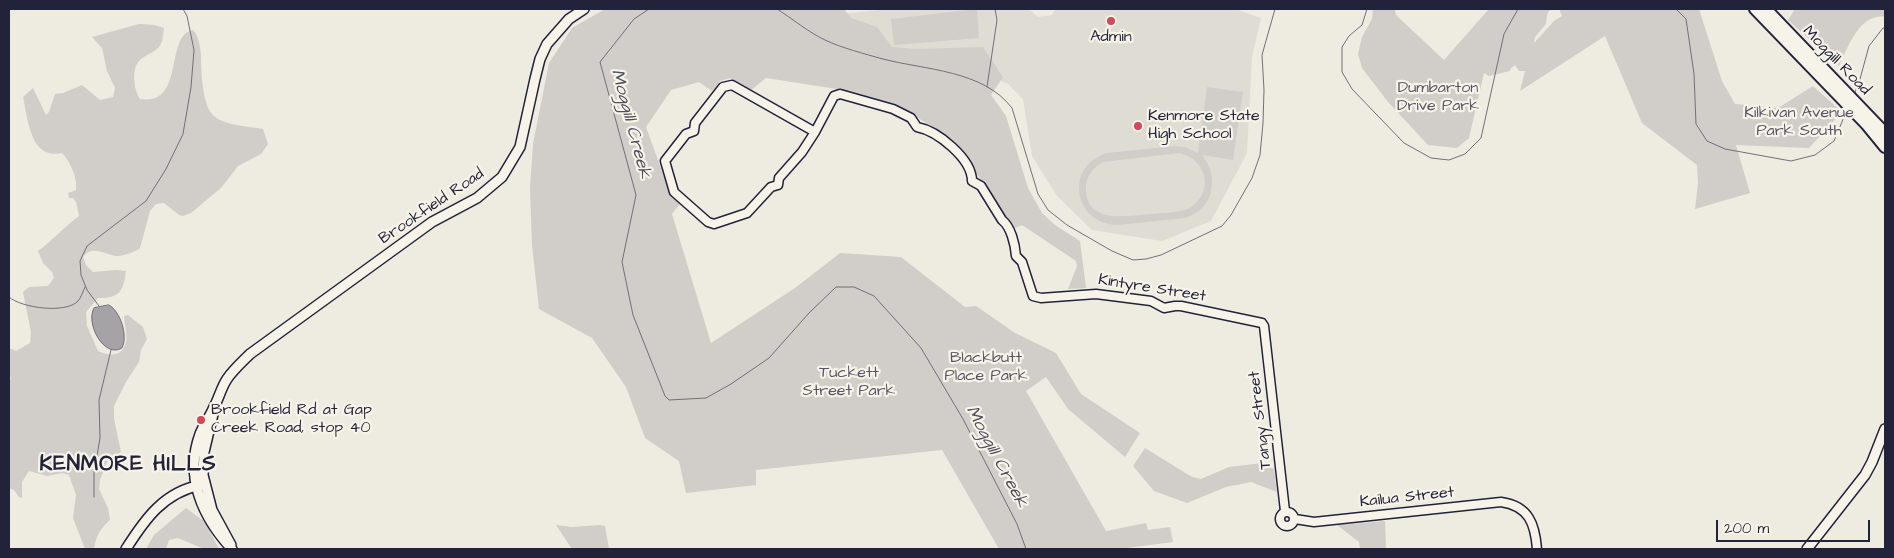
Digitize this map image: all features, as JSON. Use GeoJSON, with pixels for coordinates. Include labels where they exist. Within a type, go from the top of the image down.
{"type":"FeatureCollection","features":[{"type":"Feature","properties":{"kind":"main road","name":"Brookfield Road"},"geometry":{"type":"LineString","coordinates":[[232,549],[206,514],[201,485],[194,468],[196,451],[203,428],[226,380],[250,354],[416,233],[432,222],[477,198],[502,177],[520,146],[540,59],[547,44],[569,19],[584,9]]}},
{"type":"Feature","properties":{"kind":"main road","name":"Moggill Road"},"geometry":{"type":"LineString","coordinates":[[1755,9],[1869,122],[1885,133]]}},
{"type":"Feature","properties":{"kind":"main road","name":"Moggill Road"},"geometry":{"type":"LineString","coordinates":[[1766,9],[1837,89]]}},
{"type":"Feature","properties":{"kind":"main road","name":"Moggill Road"},"geometry":{"type":"LineString","coordinates":[[1869,122],[1885,147]]}},
{"type":"Feature","properties":{"kind":"main road"},"geometry":{"type":"LineString","coordinates":[[1807,549],[1865,476],[1885,429]]}},
{"type":"Feature","properties":{"kind":"main road"},"geometry":{"type":"LineString","coordinates":[[126,549],[143,522],[153,511],[173,494],[201,485]]}},
{"type":"Feature","properties":{"kind":"street"},"geometry":{"type":"LineString","coordinates":[[732,85],[815,132],[802,152],[779,178],[778,185],[771,187],[746,213],[714,224],[708,222],[674,192],[665,166],[666,158],[686,134],[694,131],[695,123],[724,87],[732,85]]}},
{"type":"Feature","properties":{"kind":"street","name":"Kintyre Street"},"geometry":{"type":"LineString","coordinates":[[815,132],[834,96],[840,94],[893,109],[911,118],[917,127],[927,129],[950,143],[972,173],[972,181],[981,186],[1002,220],[1006,223],[1015,246],[1016,256],[1022,262],[1034,296],[1041,298],[1096,294],[1151,301],[1164,308],[1181,306],[1259,322],[1264,326]]}},
{"type":"Feature","properties":{"kind":"street","name":"Tangy Street"},"geometry":{"type":"LineString","coordinates":[[1264,326],[1285,512]]}},
{"type":"Feature","properties":{"kind":"street","name":"Kailua Street"},"geometry":{"type":"LineString","coordinates":[[1295,519],[1314,522],[1494,502],[1507,503],[1521,509],[1532,521],[1537,549]]}},
{"type":"Feature","properties":{"kind":"street","name":"Kailua Street"},"geometry":{"type":"LineString","coordinates":[[1285,512],[1292,513],[1295,519],[1291,525],[1286,526],[1282,524],[1280,517],[1285,512]]}},
{"type":"Feature","properties":{"kind":"shaded area","name":"Kenmore State High School"},"geometry":{"type":"Polygon","coordinates":[[[888,9],[1029,9],[1038,17],[1052,15],[1055,9],[1235,9],[1261,18],[1252,57],[1247,153],[1211,221],[1162,241],[1092,230],[1057,196],[1032,156],[1023,99],[1008,84],[950,61],[883,52],[821,16],[888,9]]]}},
{"type":"Feature","properties":{"kind":"shaded area"},"geometry":{"type":"Polygon","coordinates":[[[109,305],[117,313],[124,331],[122,348],[115,350],[103,344],[98,338],[92,322],[94,308],[109,305]]]}},
{"type":"Feature","properties":{"kind":"green space"},"geometry":{"type":"Polygon","coordinates":[[[605,9],[844,9],[851,18],[877,27],[892,47],[917,49],[983,47],[1003,77],[991,95],[1006,116],[1028,188],[1042,213],[1055,225],[1080,241],[1086,288],[1068,289],[1077,266],[1076,261],[1022,225],[1013,229],[979,177],[951,139],[904,109],[843,90],[766,78],[750,91],[730,78],[720,81],[712,91],[699,82],[671,90],[646,127],[671,196],[680,204],[672,214],[711,343],[795,288],[840,253],[901,257],[965,307],[976,306],[1015,333],[1056,353],[1081,394],[1140,433],[1125,457],[1068,409],[1046,377],[1026,391],[1106,531],[1146,523],[1148,530],[1170,527],[1173,542],[1119,549],[999,549],[942,450],[756,470],[756,485],[686,493],[679,461],[645,438],[626,387],[592,338],[539,309],[532,245],[530,188],[533,144],[549,63],[572,28],[605,9]]]}},
{"type":"Feature","properties":{"kind":"green space"},"geometry":{"type":"Polygon","coordinates":[[[977,9],[979,38],[894,45],[891,19],[977,9]]]}},
{"type":"Feature","properties":{"kind":"green space"},"geometry":{"type":"Polygon","coordinates":[[[1373,9],[1395,9],[1396,15],[1444,60],[1489,9],[1554,9],[1549,11],[1546,24],[1535,37],[1534,43],[1554,21],[1562,16],[1559,9],[1699,9],[1722,81],[1735,104],[1778,108],[1813,86],[1842,112],[1809,148],[1736,145],[1750,193],[1695,209],[1698,184],[1697,165],[1642,123],[1605,36],[1520,91],[1525,71],[1519,71],[1515,65],[1510,71],[1489,76],[1484,73],[1469,138],[1457,148],[1428,145],[1388,102],[1362,68],[1358,54],[1362,37],[1372,19],[1373,9]]]}},
{"type":"Feature","properties":{"kind":"green space"},"geometry":{"type":"Polygon","coordinates":[[[1795,9],[1885,9],[1885,17],[1876,17],[1868,20],[1862,26],[1850,42],[1839,66],[1788,20],[1795,9]]]}},
{"type":"Feature","properties":{"kind":"green space"},"geometry":{"type":"Polygon","coordinates":[[[139,24],[164,28],[159,47],[141,59],[136,65],[135,85],[140,99],[154,98],[164,92],[169,82],[179,44],[184,35],[193,30],[197,35],[200,45],[203,88],[207,106],[215,117],[220,120],[263,129],[268,144],[261,154],[238,166],[221,188],[191,213],[183,216],[179,215],[164,203],[156,204],[150,211],[140,248],[126,255],[117,256],[99,251],[91,251],[83,257],[86,265],[93,272],[126,271],[122,289],[111,297],[98,298],[86,312],[87,326],[98,351],[111,355],[122,350],[126,338],[124,316],[128,315],[143,327],[147,339],[141,350],[139,362],[114,406],[114,419],[121,452],[107,462],[100,480],[99,489],[108,508],[110,520],[99,533],[94,549],[85,549],[73,518],[76,495],[69,475],[62,473],[47,476],[29,471],[22,482],[22,498],[9,488],[9,381],[11,379],[9,372],[9,348],[16,351],[30,343],[31,332],[23,292],[29,287],[48,286],[54,278],[52,272],[43,263],[38,251],[79,216],[76,202],[73,198],[69,198],[68,193],[76,190],[75,176],[70,165],[62,153],[51,154],[37,144],[29,126],[23,97],[33,88],[46,115],[49,112],[55,94],[63,93],[82,85],[100,100],[113,97],[115,88],[107,71],[102,48],[92,37],[139,24]]]}},
{"type":"Feature","properties":{"kind":"green space"},"geometry":{"type":"Polygon","coordinates":[[[1207,87],[1243,92],[1233,160],[1202,155],[1211,173],[1211,191],[1208,200],[1195,214],[1185,218],[1118,225],[1103,222],[1091,215],[1083,205],[1080,194],[1080,181],[1084,170],[1093,160],[1107,153],[1174,146],[1185,147],[1198,153],[1207,87]],[[1179,153],[1103,162],[1089,175],[1086,186],[1087,198],[1092,207],[1099,213],[1108,215],[1130,216],[1188,209],[1197,203],[1205,186],[1202,169],[1189,157],[1179,153]]]}},
{"type":"Feature","properties":{"kind":"green space"},"geometry":{"type":"Polygon","coordinates":[[[1145,448],[1192,477],[1201,479],[1229,467],[1262,463],[1274,469],[1277,492],[1251,482],[1226,487],[1187,503],[1154,491],[1133,466],[1145,448]]]}},
{"type":"Feature","properties":{"kind":"green space"},"geometry":{"type":"Polygon","coordinates":[[[186,508],[205,522],[219,549],[204,549],[178,538],[169,540],[166,549],[146,549],[154,535],[186,508]]]}},
{"type":"Feature","properties":{"kind":"green space"},"geometry":{"type":"Polygon","coordinates":[[[1385,521],[1386,549],[1360,549],[1359,542],[1337,525],[1385,521]]]}},
{"type":"Feature","properties":{"kind":"green space"},"geometry":{"type":"Polygon","coordinates":[[[556,525],[572,527],[605,526],[609,549],[572,549],[556,525]]]}},
{"type":"Feature","properties":{"kind":"waterway"},"geometry":{"type":"LineString","coordinates":[[99,306],[87,290],[81,275],[80,261],[87,246],[146,201],[166,169],[183,134],[191,87],[194,50],[187,16],[183,9]]}},
{"type":"Feature","properties":{"kind":"waterway","name":"Moggill Creek"},"geometry":{"type":"LineString","coordinates":[[649,9],[634,19],[600,62],[636,195],[622,262],[633,315],[665,396],[669,400],[706,398],[731,384],[769,358],[809,313],[836,287],[854,287],[874,296],[921,348],[963,419],[1017,524],[1026,549]]}},
{"type":"Feature","properties":{"kind":"waterway","name":"Moggill Creek"},"geometry":{"type":"LineString","coordinates":[[777,9],[832,43],[883,59],[952,73],[986,86],[1000,95],[1012,108],[1038,194],[1048,210],[1067,225],[1112,251],[1133,260],[1161,255],[1222,226],[1231,215],[1252,178],[1260,155],[1263,123],[1262,55],[1275,9]]}},
{"type":"Feature","properties":{"kind":"waterway"},"geometry":{"type":"LineString","coordinates":[[987,87],[997,20],[995,9]]}},
{"type":"Feature","properties":{"kind":"waterway","name":"Moggill Creek"},"geometry":{"type":"LineString","coordinates":[[1367,9],[1362,25],[1349,36],[1342,47],[1342,72],[1352,89],[1404,143],[1431,158],[1449,160],[1465,154],[1481,138],[1504,34],[1518,9]]}},
{"type":"Feature","properties":{"kind":"waterway","name":"Moggill Creek"},"geometry":{"type":"LineString","coordinates":[[1676,9],[1686,19],[1694,74],[1696,124],[1707,141],[1725,149],[1791,161],[1815,155],[1834,141],[1847,110]]}},
{"type":"Feature","properties":{"kind":"waterway","name":"Moggill Creek"},"geometry":{"type":"LineString","coordinates":[[1854,95],[1869,46],[1885,28]]}},
{"type":"Feature","properties":{"kind":"waterway"},"geometry":{"type":"LineString","coordinates":[[9,297],[33,307],[64,307],[78,301],[85,287]]}},
{"type":"Feature","properties":{"kind":"waterway"},"geometry":{"type":"LineString","coordinates":[[94,497],[94,473],[100,438],[99,400],[111,350]]}},
{"type":"Feature","properties":{"kind":"place","name":"Admin"},"geometry":{"type":"Point","coordinates":[1111,21]}},
{"type":"Feature","properties":{"kind":"place","name":"Kenmore State High School"},"geometry":{"type":"Point","coordinates":[1138,126]}},
{"type":"Feature","properties":{"kind":"place","name":"Brookfield Rd at Gap Creek Road, stop 40"},"geometry":{"type":"Point","coordinates":[201,420]}},
{"type":"Feature","properties":{"kind":"district","name":"KENMORE HILLS"},"geometry":{"type":"Point","coordinates":[128,466]}},
{"type":"Feature","properties":{"kind":"park label","name":"Dumbarton Drive Park"},"geometry":{"type":"Point","coordinates":[1438,98]}},
{"type":"Feature","properties":{"kind":"park label","name":"Kilkivan Avenue Park South"},"geometry":{"type":"Point","coordinates":[1799,123]}},
{"type":"Feature","properties":{"kind":"park label","name":"Blackbutt Place Park"},"geometry":{"type":"Point","coordinates":[986,368]}},
{"type":"Feature","properties":{"kind":"park label","name":"Tuckett Street Park"},"geometry":{"type":"Point","coordinates":[849,383]}}]}
